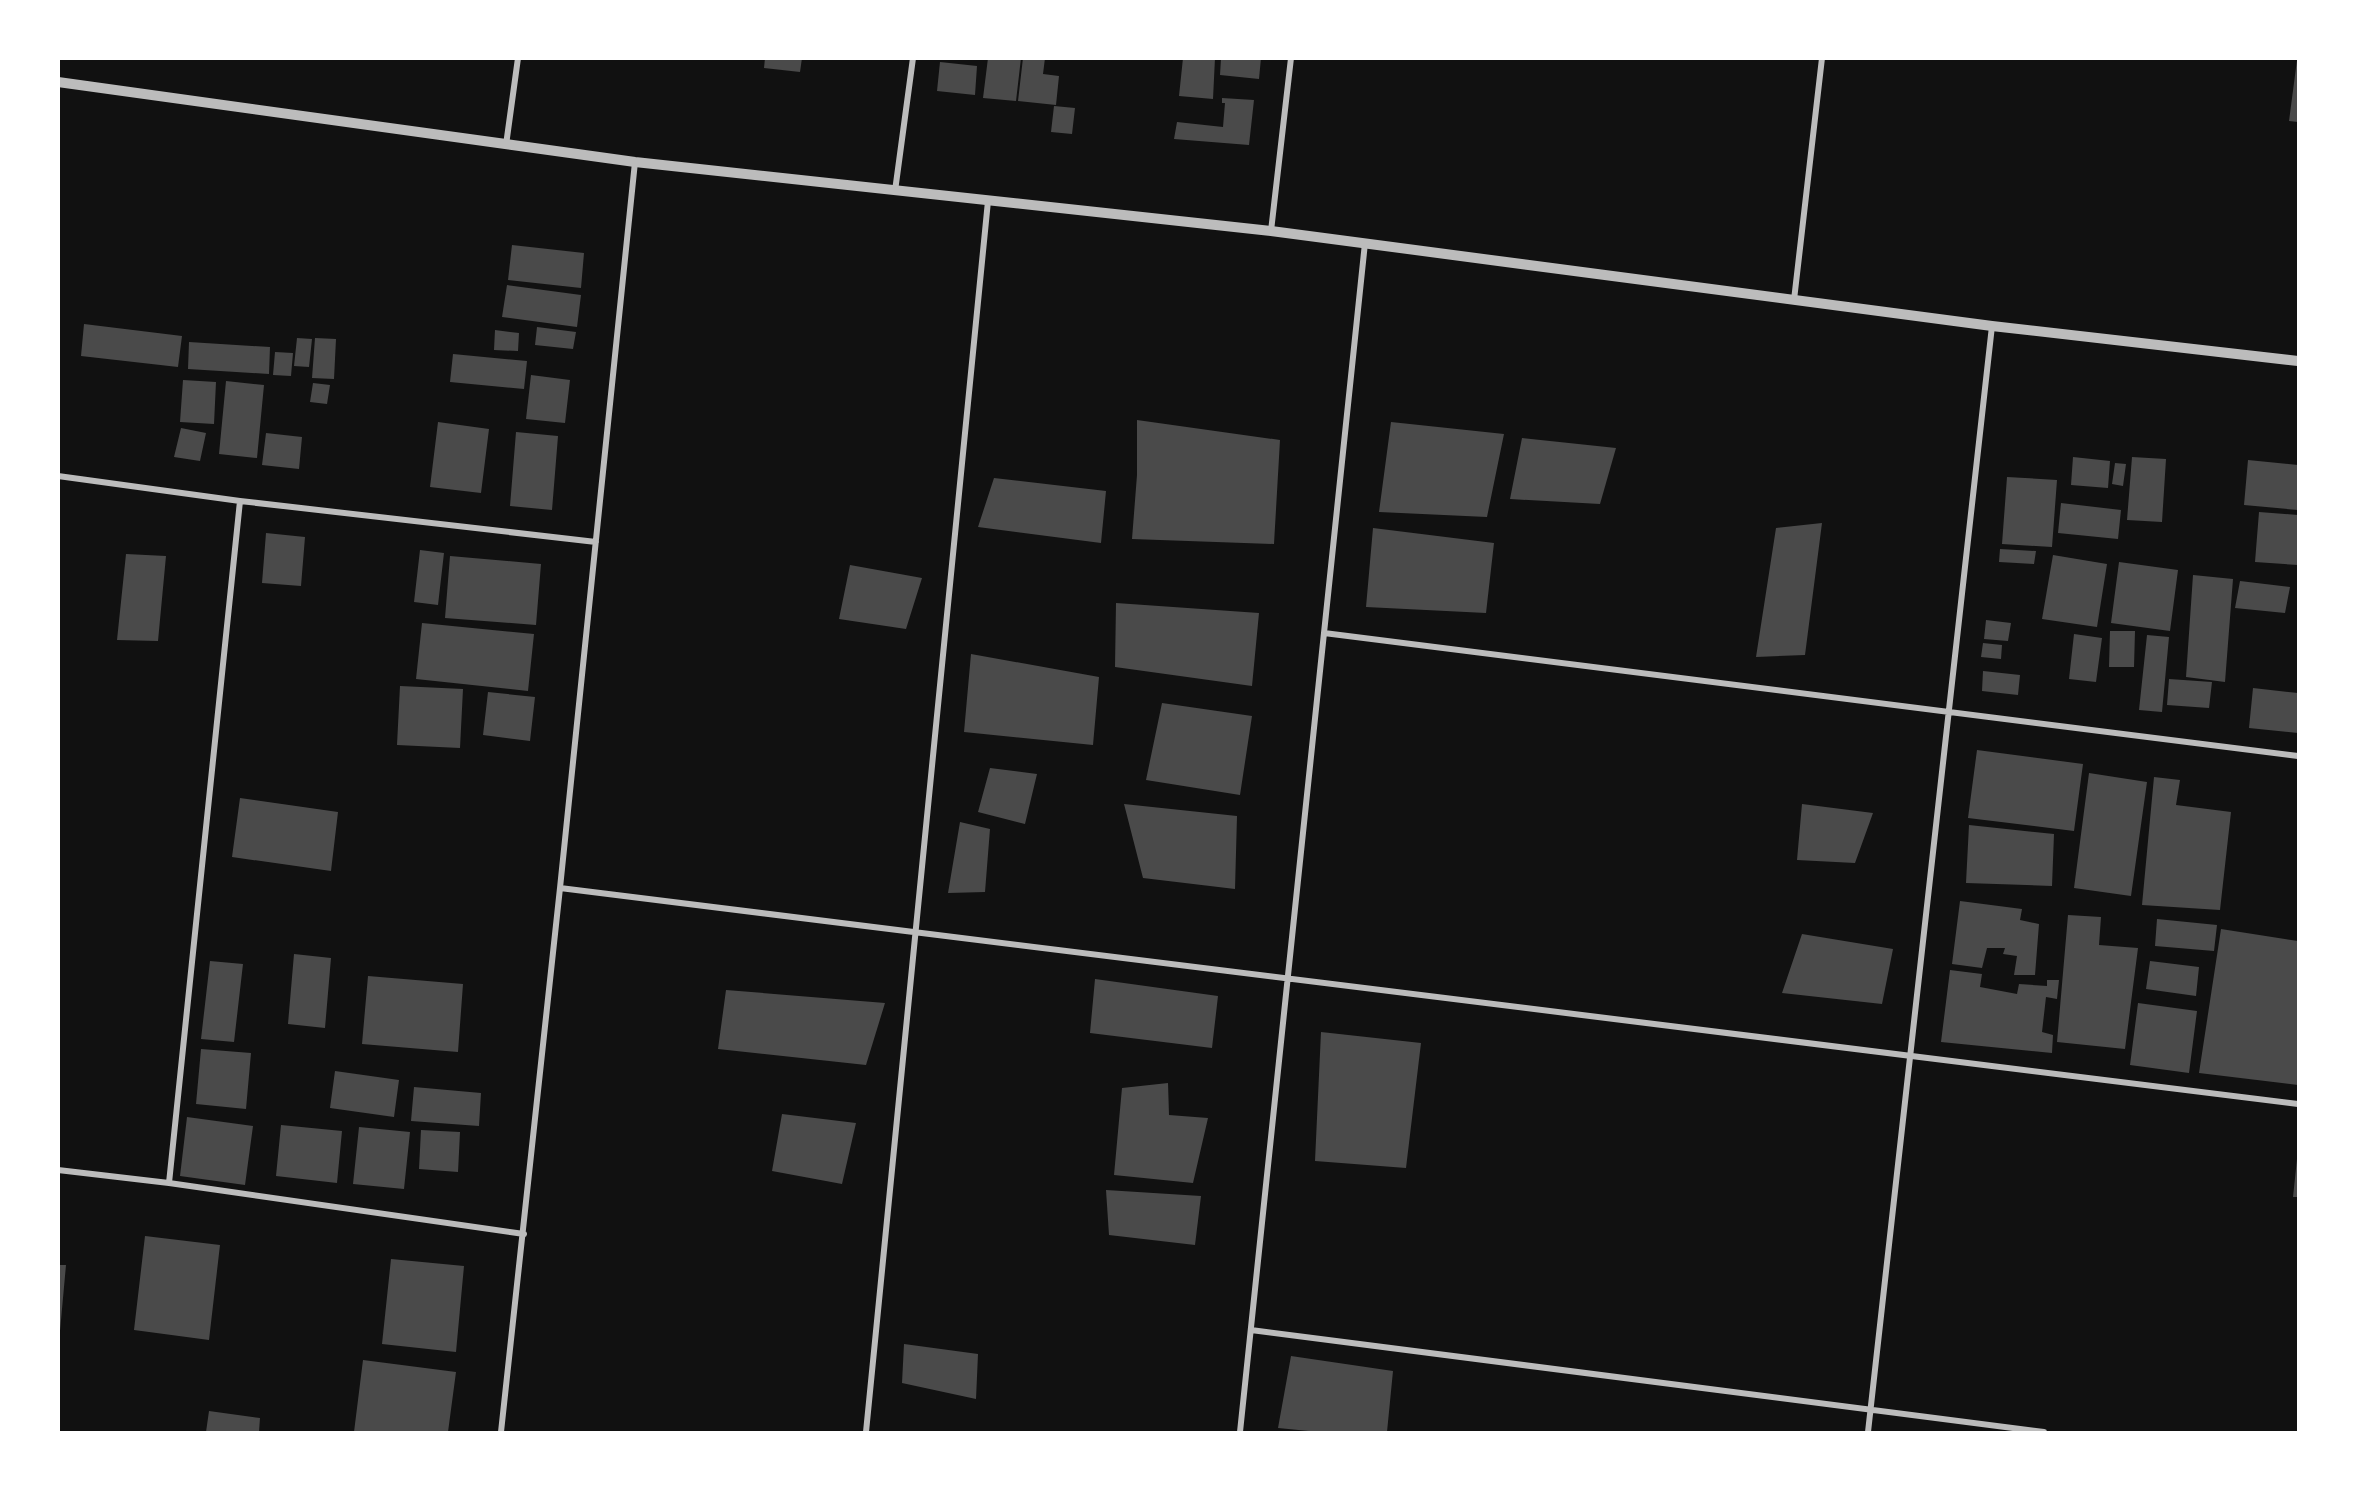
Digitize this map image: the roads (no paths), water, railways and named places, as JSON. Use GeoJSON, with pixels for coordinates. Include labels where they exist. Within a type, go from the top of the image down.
{"type":"FeatureCollection","features":[{"type":"Feature","properties":{"kind":"street"},"geometry":{"type":"LineString","coordinates":[[506,145],[518,58]]}},
{"type":"Feature","properties":{"kind":"street"},"geometry":{"type":"LineString","coordinates":[[895,191],[912,58]]}},
{"type":"Feature","properties":{"kind":"street"},"geometry":{"type":"LineString","coordinates":[[1271,231],[1291,58]]}},
{"type":"Feature","properties":{"kind":"street"},"geometry":{"type":"LineString","coordinates":[[1794,300],[1822,58]]}},
{"type":"Feature","properties":{"kind":"street"},"geometry":{"type":"LineString","coordinates":[[58,82],[635,162],[1366,242],[1992,326],[2298,361]]}},
{"type":"Feature","properties":{"kind":"street"},"geometry":{"type":"LineString","coordinates":[[501,1432],[524,1234],[635,162]]}},
{"type":"Feature","properties":{"kind":"street"},"geometry":{"type":"LineString","coordinates":[[866,1432],[988,201]]}},
{"type":"Feature","properties":{"kind":"street"},"geometry":{"type":"LineString","coordinates":[[1240,1432],[1366,242]]}},
{"type":"Feature","properties":{"kind":"street"},"geometry":{"type":"LineString","coordinates":[[1868,1432],[1947,711],[1992,326]]}},
{"type":"Feature","properties":{"kind":"street"},"geometry":{"type":"LineString","coordinates":[[58,476],[240,501],[596,542]]}},
{"type":"Feature","properties":{"kind":"street"},"geometry":{"type":"LineString","coordinates":[[169,1183],[240,501]]}},
{"type":"Feature","properties":{"kind":"street"},"geometry":{"type":"LineString","coordinates":[[1324,633],[2298,756]]}},
{"type":"Feature","properties":{"kind":"street"},"geometry":{"type":"LineString","coordinates":[[560,888],[2298,1104]]}},
{"type":"Feature","properties":{"kind":"street"},"geometry":{"type":"LineString","coordinates":[[58,1170],[169,1183],[524,1234]]}},
{"type":"Feature","properties":{"kind":"street"},"geometry":{"type":"LineString","coordinates":[[1251,1330],[2044,1432]]}}]}
